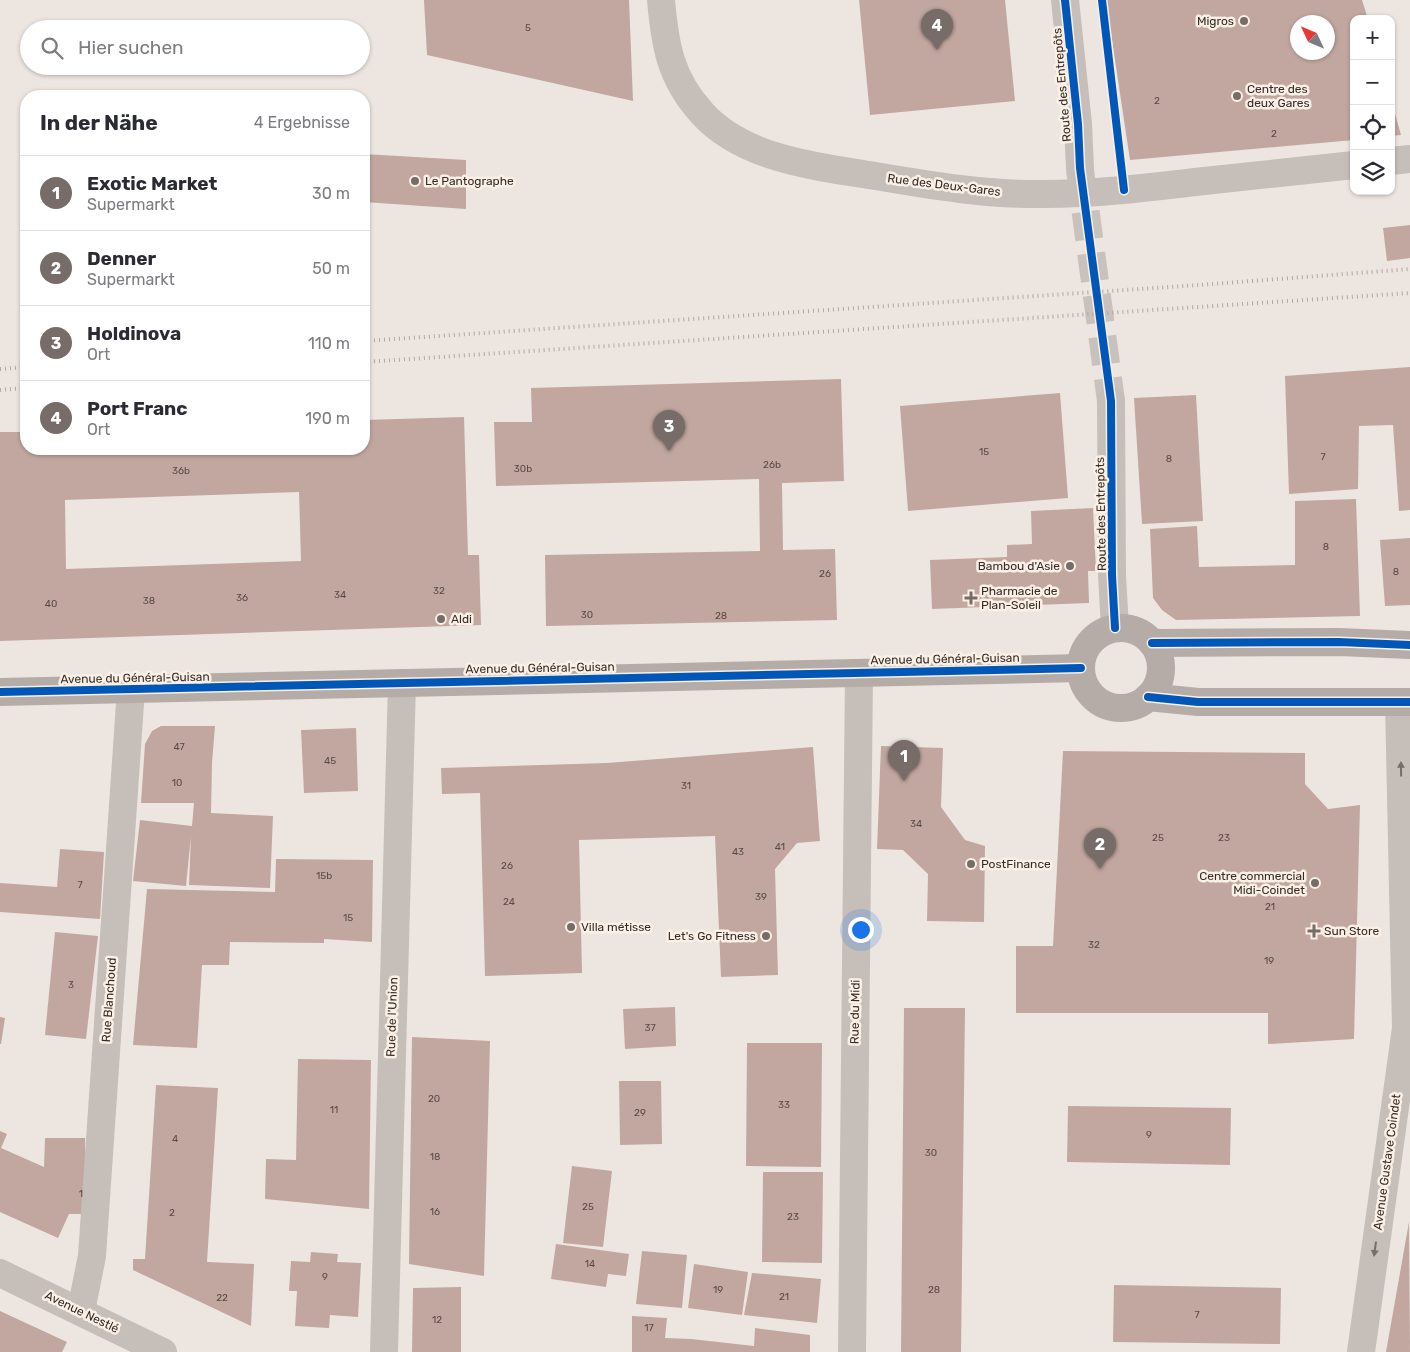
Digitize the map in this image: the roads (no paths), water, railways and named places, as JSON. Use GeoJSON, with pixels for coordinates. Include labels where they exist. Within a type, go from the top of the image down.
{"type":"FeatureCollection","features":[{"type":"Feature","properties":{"kind":"main road"},"geometry":{"type":"LineString","coordinates":[[1115,628],[1124,628],[1139,632],[1152,643],[1157,651],[1160,671],[1158,680],[1148,697],[1132,706],[1114,707],[1097,700],[1085,686],[1081,668],[1082,658],[1090,642],[1097,635],[1115,628]]}},
{"type":"Feature","properties":{"kind":"main road"},"geometry":{"type":"LineString","coordinates":[[1152,643],[1340,642],[1410,645]]}},
{"type":"Feature","properties":{"kind":"main road","name":"Avenue du Général-Guisan"},"geometry":{"type":"LineString","coordinates":[[0,692],[1081,668]]}},
{"type":"Feature","properties":{"kind":"main road"},"geometry":{"type":"LineString","coordinates":[[1148,697],[1198,702],[1404,702]]}},
{"type":"Feature","properties":{"kind":"street","name":"Rue des Deux-Gares"},"geometry":{"type":"LineString","coordinates":[[661,0],[669,58],[685,92],[703,114],[736,140],[758,150],[817,167],[987,193],[1044,194],[1113,191],[1350,165]]}},
{"type":"Feature","properties":{"kind":"street","name":"Route des Entrepôts"},"geometry":{"type":"LineString","coordinates":[[1065,0],[1078,124],[1080,168]]}},
{"type":"Feature","properties":{"kind":"street"},"geometry":{"type":"LineString","coordinates":[[1395,161],[1410,159]]}},
{"type":"Feature","properties":{"kind":"street","name":"Route des Entrepôts"},"geometry":{"type":"LineString","coordinates":[[1111,401],[1112,575],[1115,628]]}},
{"type":"Feature","properties":{"kind":"street","name":"Rue du Midi"},"geometry":{"type":"LineString","coordinates":[[852,1352],[858,673]]}},
{"type":"Feature","properties":{"kind":"street","name":"Rue de l'Union"},"geometry":{"type":"LineString","coordinates":[[384,1352],[402,683]]}},
{"type":"Feature","properties":{"kind":"street","name":"Rue Blanchoud"},"geometry":{"type":"LineString","coordinates":[[81,1311],[92,1256],[131,689]]}},
{"type":"Feature","properties":{"kind":"street","name":"Avenue Gustave Coindet"},"geometry":{"type":"LineString","coordinates":[[1361,1352],[1398,1167],[1406,1028],[1404,702]]}},
{"type":"Feature","properties":{"kind":"street","name":"Avenue Nestlé"},"geometry":{"type":"LineString","coordinates":[[0,1272],[163,1352]]}},
{"type":"Feature","properties":{"kind":"tunnel"},"geometry":{"type":"LineString","coordinates":[[1080,170],[1111,401]]}},
{"type":"Feature","properties":{"kind":"railway"},"geometry":{"type":"LineString","coordinates":[[370,341],[1410,269]]}},
{"type":"Feature","properties":{"kind":"railway"},"geometry":{"type":"LineString","coordinates":[[370,362],[1410,293]]}},
{"type":"Feature","properties":{"kind":"railway"},"geometry":{"type":"LineString","coordinates":[[0,369],[20,367]]}},
{"type":"Feature","properties":{"kind":"railway"},"geometry":{"type":"LineString","coordinates":[[0,390],[20,388]]}},
{"type":"Feature","properties":{"kind":"place","name":"Migros"},"geometry":{"type":"Point","coordinates":[1244,21]}},
{"type":"Feature","properties":{"kind":"place","name":"Port Franc"},"geometry":{"type":"Point","coordinates":[937,50]}},
{"type":"Feature","properties":{"kind":"place","name":"Centre des deux Gares"},"geometry":{"type":"Point","coordinates":[1237,96]}},
{"type":"Feature","properties":{"kind":"place","name":"Le Pantographe"},"geometry":{"type":"Point","coordinates":[415,181]}},
{"type":"Feature","properties":{"kind":"place","name":"Holdinova"},"geometry":{"type":"Point","coordinates":[669,451]}},
{"type":"Feature","properties":{"kind":"place","name":"Bambou d'Asie"},"geometry":{"type":"Point","coordinates":[1070,566]}},
{"type":"Feature","properties":{"kind":"place","name":"Pharmacie de Plan-Soleil"},"geometry":{"type":"Point","coordinates":[971,598]}},
{"type":"Feature","properties":{"kind":"place","name":"Aldi"},"geometry":{"type":"Point","coordinates":[441,619]}},
{"type":"Feature","properties":{"kind":"place","name":"Exotic Market"},"geometry":{"type":"Point","coordinates":[904,781]}},
{"type":"Feature","properties":{"kind":"place","name":"PostFinance"},"geometry":{"type":"Point","coordinates":[971,864]}},
{"type":"Feature","properties":{"kind":"place","name":"Denner"},"geometry":{"type":"Point","coordinates":[1100,869]}},
{"type":"Feature","properties":{"kind":"place","name":"Centre commercial Midi-Coindet"},"geometry":{"type":"Point","coordinates":[1315,883]}},
{"type":"Feature","properties":{"kind":"place","name":"Villa métisse"},"geometry":{"type":"Point","coordinates":[571,927]}},
{"type":"Feature","properties":{"kind":"place","name":"Sun Store"},"geometry":{"type":"Point","coordinates":[1314,931]}},
{"type":"Feature","properties":{"kind":"place","name":"Let's Go Fitness"},"geometry":{"type":"Point","coordinates":[766,936]}}]}
